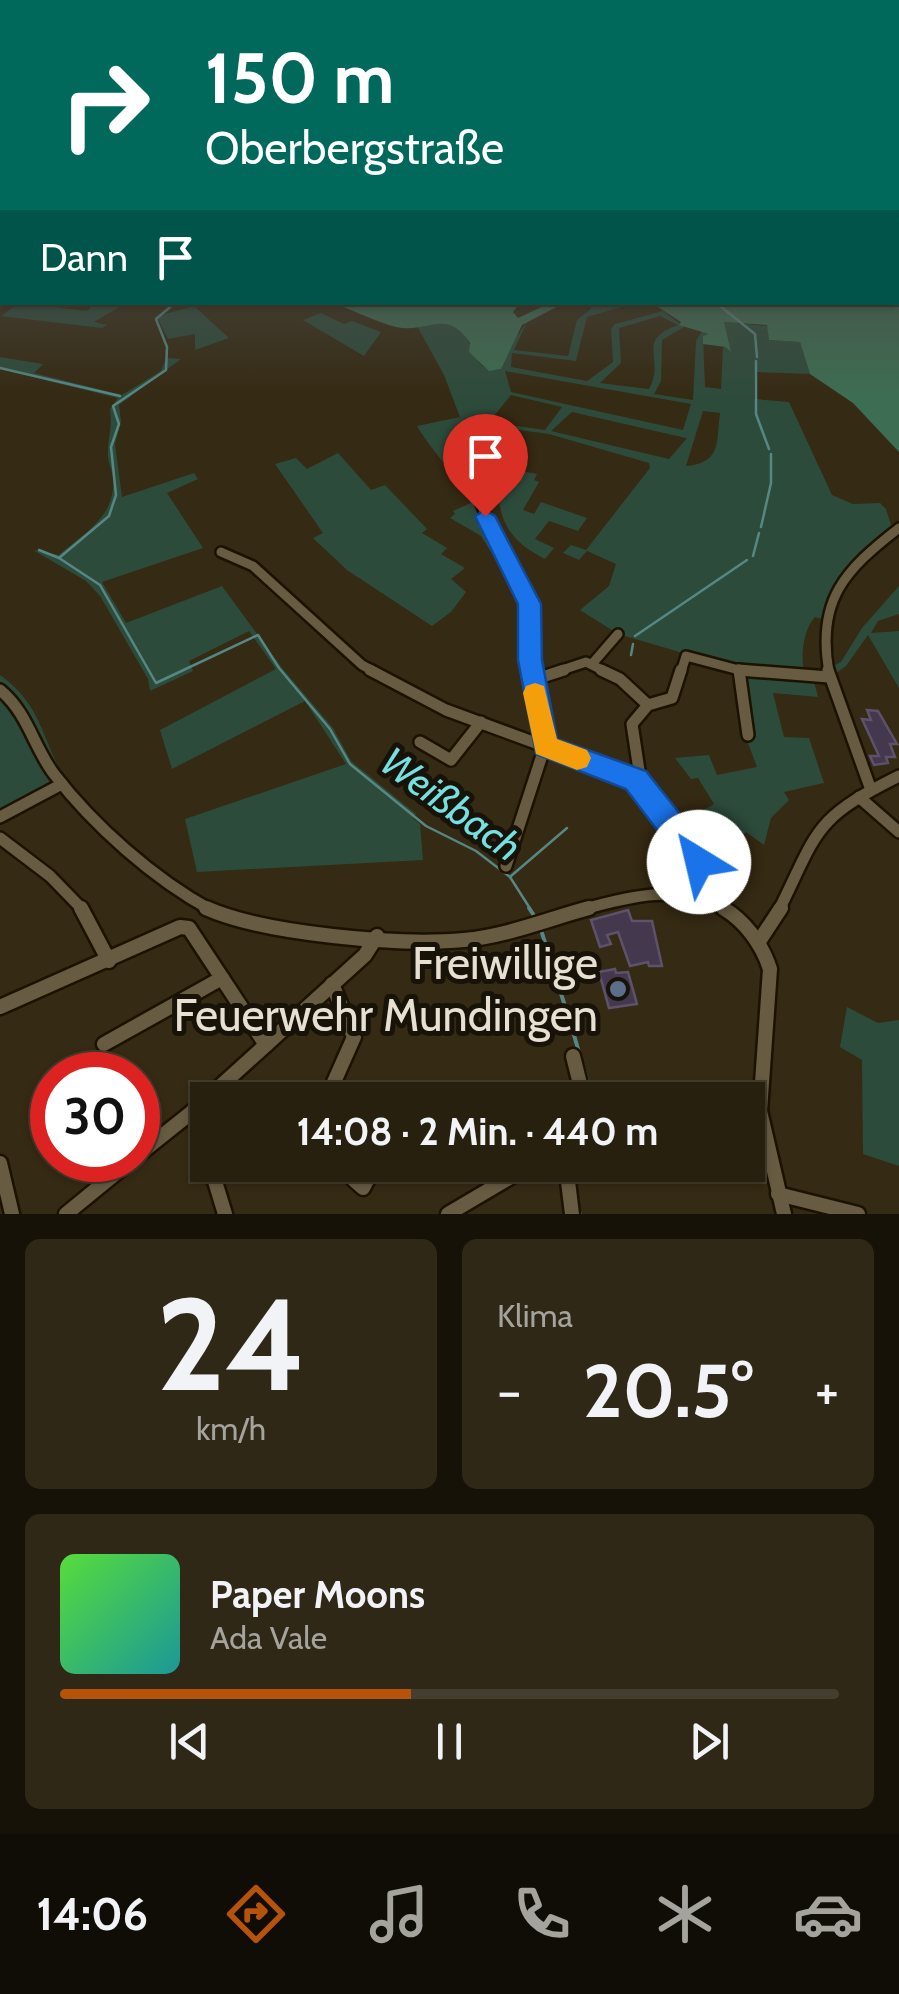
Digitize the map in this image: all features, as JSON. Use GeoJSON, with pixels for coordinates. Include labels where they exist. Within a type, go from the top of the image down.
{"type":"FeatureCollection","features":[{"type":"Feature","properties":{"kind":"street"},"geometry":{"type":"LineString","coordinates":[[480,504],[505,561],[530,604],[534,680],[545,746],[506,866]]}},
{"type":"Feature","properties":{"kind":"street"},"geometry":{"type":"LineString","coordinates":[[899,528],[852,565],[832,593],[824,623],[829,677],[865,794],[899,832]]}},
{"type":"Feature","properties":{"kind":"street"},"geometry":{"type":"LineString","coordinates":[[221,552],[253,566],[362,665],[410,692],[636,780],[699,862],[722,902],[758,943],[768,968],[770,990],[759,1082]]}},
{"type":"Feature","properties":{"kind":"street"},"geometry":{"type":"LineString","coordinates":[[592,664],[618,634]]}},
{"type":"Feature","properties":{"kind":"street"},"geometry":{"type":"LineString","coordinates":[[636,780],[639,770],[632,724],[648,705],[672,698],[686,656],[739,670],[829,677]]}},
{"type":"Feature","properties":{"kind":"street"},"geometry":{"type":"LineString","coordinates":[[534,680],[578,664],[592,664],[620,679],[648,705]]}},
{"type":"Feature","properties":{"kind":"street"},"geometry":{"type":"LineString","coordinates":[[739,670],[748,735]]}},
{"type":"Feature","properties":{"kind":"street"},"geometry":{"type":"LineString","coordinates":[[0,690],[22,710],[42,754],[62,784],[182,893],[226,915],[377,936],[465,940],[532,927],[617,898],[647,893],[688,894],[722,902]]}},
{"type":"Feature","properties":{"kind":"street"},"geometry":{"type":"LineString","coordinates":[[420,742],[452,760],[481,722]]}},
{"type":"Feature","properties":{"kind":"street"},"geometry":{"type":"LineString","coordinates":[[758,943],[784,904],[813,836],[865,794],[899,776]]}},
{"type":"Feature","properties":{"kind":"street"},"geometry":{"type":"LineString","coordinates":[[0,818],[62,784]]}},
{"type":"Feature","properties":{"kind":"street"},"geometry":{"type":"LineString","coordinates":[[0,838],[56,878],[85,909],[100,932],[109,960]]}},
{"type":"Feature","properties":{"kind":"street"},"geometry":{"type":"LineString","coordinates":[[0,1007],[180,927],[189,928],[266,1045]]}},
{"type":"Feature","properties":{"kind":"street"},"geometry":{"type":"LineString","coordinates":[[225,1082],[365,955],[377,936]]}},
{"type":"Feature","properties":{"kind":"street"},"geometry":{"type":"LineString","coordinates":[[104,1044],[222,978]]}},
{"type":"Feature","properties":{"kind":"street"},"geometry":{"type":"LineString","coordinates":[[332,984],[354,1037],[334,1082]]}},
{"type":"Feature","properties":{"kind":"street"},"geometry":{"type":"LineString","coordinates":[[572,1056],[585,1082]]}},
{"type":"Feature","properties":{"kind":"street"},"geometry":{"type":"LineString","coordinates":[[160,1138],[190,1114]]}},
{"type":"Feature","properties":{"kind":"street"},"geometry":{"type":"LineString","coordinates":[[765,1158],[784,1214]]}},
{"type":"Feature","properties":{"kind":"street"},"geometry":{"type":"LineString","coordinates":[[0,1162],[12,1214]]}},
{"type":"Feature","properties":{"kind":"street"},"geometry":{"type":"LineString","coordinates":[[66,1214],[105,1182]]}},
{"type":"Feature","properties":{"kind":"street"},"geometry":{"type":"LineString","coordinates":[[215,1182],[225,1214]]}},
{"type":"Feature","properties":{"kind":"street"},"geometry":{"type":"LineString","coordinates":[[448,1214],[502,1182]]}},
{"type":"Feature","properties":{"kind":"street"},"geometry":{"type":"LineString","coordinates":[[568,1182],[572,1214]]}},
{"type":"Feature","properties":{"kind":"street"},"geometry":{"type":"LineString","coordinates":[[778,1194],[858,1214]]}},
{"type":"Feature","properties":{"kind":"green space"},"geometry":{"type":"Polygon","coordinates":[[[16,305],[87,311],[92,306],[79,305],[123,305],[94,322],[107,325],[102,328],[1,316],[16,305]]]}},
{"type":"Feature","properties":{"kind":"green space"},"geometry":{"type":"Polygon","coordinates":[[[518,305],[513,312],[518,318],[546,305],[560,305],[522,325],[501,369],[489,371],[469,352],[470,343],[453,326],[396,327],[341,306],[518,305]]]}},
{"type":"Feature","properties":{"kind":"green space"},"geometry":{"type":"Polygon","coordinates":[[[585,305],[628,305],[587,317],[576,361],[512,353],[511,367],[587,381],[613,362],[611,329],[615,324],[663,311],[684,327],[662,340],[661,381],[654,394],[693,400],[696,341],[702,331],[712,335],[703,336],[705,387],[721,389],[726,347],[723,322],[768,326],[769,340],[800,342],[810,374],[755,372],[754,399],[789,402],[832,495],[853,504],[880,503],[892,528],[899,528],[845,587],[838,602],[833,640],[835,665],[899,586],[899,614],[878,621],[871,633],[899,631],[899,688],[868,635],[846,666],[832,676],[826,620],[815,617],[805,637],[803,663],[806,677],[813,678],[818,697],[773,693],[784,737],[809,738],[824,783],[784,792],[789,800],[771,818],[764,845],[746,832],[733,844],[719,829],[688,842],[678,827],[697,820],[695,815],[714,804],[698,778],[691,779],[675,758],[709,755],[717,775],[757,767],[746,738],[756,736],[741,670],[618,634],[580,610],[609,586],[616,564],[587,551],[579,560],[563,553],[571,545],[586,550],[650,468],[649,463],[549,434],[512,429],[515,470],[537,474],[534,480],[539,482],[523,510],[534,514],[541,502],[587,518],[578,531],[549,521],[535,539],[554,548],[545,559],[514,536],[504,521],[499,501],[478,501],[481,514],[474,515],[477,524],[484,525],[517,593],[481,536],[450,518],[455,514],[453,511],[471,503],[417,426],[460,417],[444,375],[417,326],[438,323],[459,328],[483,366],[501,369],[509,347],[527,322],[514,350],[568,356],[577,320],[592,308],[585,305]],[[660,316],[619,328],[621,363],[600,383],[649,389],[657,337],[678,325],[660,316]],[[505,371],[511,392],[683,430],[691,404],[505,371]],[[511,395],[489,422],[545,430],[562,407],[511,395]],[[703,411],[686,466],[712,456],[720,413],[703,411]],[[572,412],[551,431],[669,459],[687,438],[572,412]]]}},
{"type":"Feature","properties":{"kind":"green space"},"geometry":{"type":"Polygon","coordinates":[[[655,305],[899,305],[899,452],[853,403],[810,374],[800,342],[769,340],[767,325],[724,322],[731,352],[726,347],[703,344],[703,336],[709,334],[679,325],[681,322],[655,305]]]}},
{"type":"Feature","properties":{"kind":"green space"},"geometry":{"type":"Polygon","coordinates":[[[194,306],[229,338],[195,350],[195,334],[168,339],[158,319],[161,315],[194,306]]]}},
{"type":"Feature","properties":{"kind":"green space"},"geometry":{"type":"Polygon","coordinates":[[[321,313],[344,324],[352,321],[381,332],[364,356],[303,320],[321,313]]]}},
{"type":"Feature","properties":{"kind":"green space"},"geometry":{"type":"Polygon","coordinates":[[[0,357],[43,364],[34,373],[122,395],[161,371],[166,358],[181,359],[119,405],[121,421],[115,444],[122,497],[194,473],[198,479],[167,493],[203,548],[102,582],[126,623],[222,586],[282,668],[333,728],[351,761],[416,814],[413,818],[420,824],[423,860],[197,872],[185,819],[346,764],[305,701],[172,769],[160,730],[276,669],[249,631],[189,661],[193,671],[150,691],[148,679],[100,596],[86,581],[33,550],[59,555],[96,523],[109,505],[113,481],[108,457],[110,409],[118,398],[0,369],[0,357]]]}},
{"type":"Feature","properties":{"kind":"green space"},"geometry":{"type":"Polygon","coordinates":[[[338,453],[371,490],[385,485],[427,529],[422,533],[447,548],[441,554],[465,568],[451,579],[466,592],[451,612],[432,626],[347,570],[313,538],[323,533],[275,464],[296,458],[307,469],[338,453]]]}},
{"type":"Feature","properties":{"kind":"green space"},"geometry":{"type":"Polygon","coordinates":[[[0,675],[33,710],[65,779],[0,814],[0,675]]]}},
{"type":"Feature","properties":{"kind":"green space"},"geometry":{"type":"Polygon","coordinates":[[[847,1007],[878,1023],[899,1020],[899,1166],[863,1154],[862,1060],[840,1047],[847,1007]]]}},
{"type":"Feature","properties":{"kind":"building"},"geometry":{"type":"Polygon","coordinates":[[[867,710],[878,711],[897,744],[890,744],[895,757],[886,757],[888,763],[874,765],[870,756],[879,756],[862,719],[871,720],[867,710]]]}},
{"type":"Feature","properties":{"kind":"building"},"geometry":{"type":"Polygon","coordinates":[[[628,910],[632,921],[652,921],[662,966],[649,966],[648,962],[630,966],[618,932],[607,935],[611,944],[600,947],[591,920],[628,910]]]}},
{"type":"Feature","properties":{"kind":"building","name":"Freiwillige Feuerwehr Mundingen"},"geometry":{"type":"Polygon","coordinates":[[[615,969],[616,973],[628,972],[637,1004],[609,1008],[599,972],[615,969]]]}},
{"type":"Feature","properties":{"kind":"waterway","name":"Weißbach"},"geometry":{"type":"LineString","coordinates":[[59,558],[109,516],[116,495],[111,447],[119,424],[113,406],[166,370],[167,347],[156,319],[172,305]]}},
{"type":"Feature","properties":{"kind":"waterway"},"geometry":{"type":"LineString","coordinates":[[719,305],[755,334],[757,357]]}},
{"type":"Feature","properties":{"kind":"waterway"},"geometry":{"type":"LineString","coordinates":[[756,361],[756,414],[769,449]]}},
{"type":"Feature","properties":{"kind":"waterway"},"geometry":{"type":"LineString","coordinates":[[0,368],[120,396]]}},
{"type":"Feature","properties":{"kind":"waterway"},"geometry":{"type":"LineString","coordinates":[[761,527],[771,483],[771,454]]}},
{"type":"Feature","properties":{"kind":"waterway"},"geometry":{"type":"LineString","coordinates":[[753,556],[759,533]]}},
{"type":"Feature","properties":{"kind":"waterway"},"geometry":{"type":"LineString","coordinates":[[39,550],[59,558]]}},
{"type":"Feature","properties":{"kind":"waterway","name":"Weißbach"},"geometry":{"type":"LineString","coordinates":[[59,558],[100,585],[156,683],[258,635],[279,668],[330,729],[350,764],[426,826],[476,851],[510,877],[531,910]]}},
{"type":"Feature","properties":{"kind":"waterway"},"geometry":{"type":"LineString","coordinates":[[635,636],[747,560]]}},
{"type":"Feature","properties":{"kind":"waterway"},"geometry":{"type":"LineString","coordinates":[[631,655],[633,644]]}},
{"type":"Feature","properties":{"kind":"waterway"},"geometry":{"type":"LineString","coordinates":[[511,876],[567,828]]}},
{"type":"Feature","properties":{"kind":"waterway","name":"Weißbach"},"geometry":{"type":"LineString","coordinates":[[529,908],[535,917]]}},
{"type":"Feature","properties":{"kind":"waterway","name":"Weißbach"},"geometry":{"type":"LineString","coordinates":[[542,933],[569,1019]]}},
{"type":"Feature","properties":{"kind":"waterway","name":"Weißbach"},"geometry":{"type":"LineString","coordinates":[[570,1021],[587,1082]]}},
{"type":"Feature","properties":{"kind":"waterway","name":"Weißbach"},"geometry":{"type":"LineString","coordinates":[[577,1206],[580,1214]]}},
{"type":"Feature","properties":{"kind":"slow traffic"},"geometry":{"type":"LineString","coordinates":[[535,693],[545,746],[577,758]]}},
{"type":"Feature","properties":{"kind":"place","name":"Freiwillige Feuerwehr Mundingen"},"geometry":{"type":"Point","coordinates":[618,989]}},
{"type":"Feature","properties":{"kind":"route"},"geometry":{"type":"LineString","coordinates":[[485,516],[530,604],[530,660],[545,746],[636,780],[699,862]]}}]}
